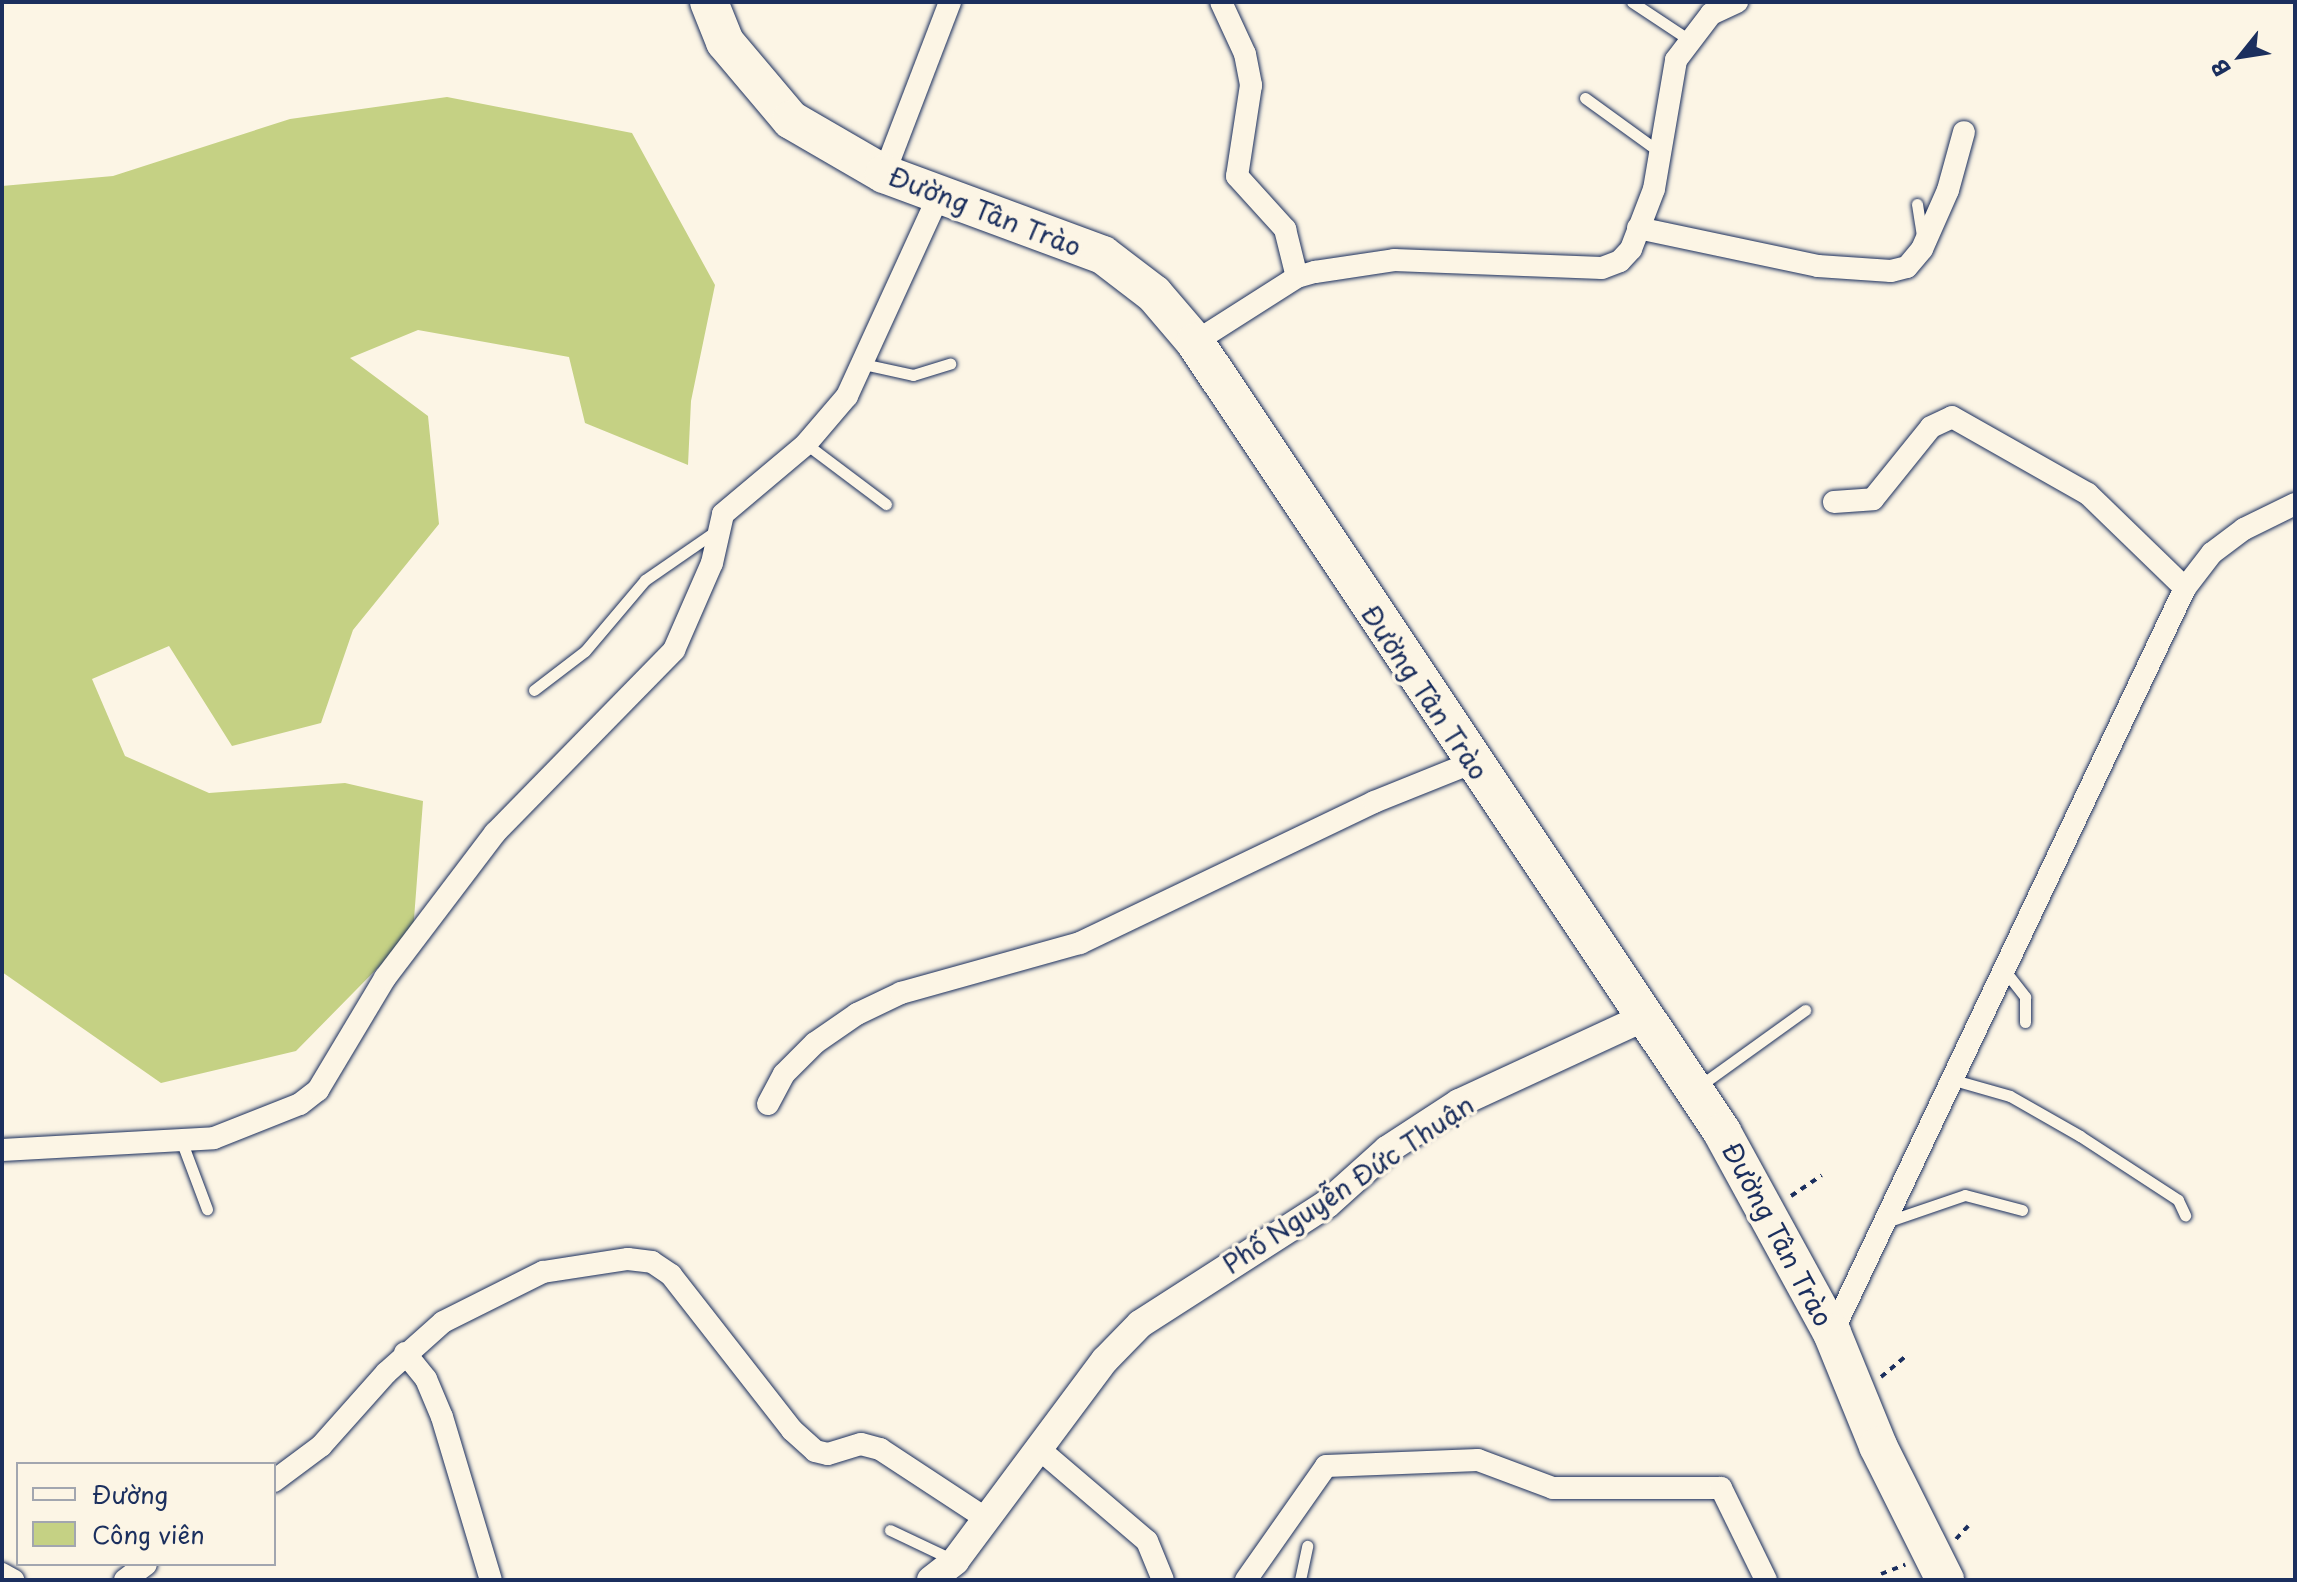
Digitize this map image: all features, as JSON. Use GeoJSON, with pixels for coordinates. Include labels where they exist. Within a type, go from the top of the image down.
{"type":"FeatureCollection","features":[{"type":"Feature","properties":{"kind":"highway","name":"Đường Tân Trào"},"geometry":{"type":"LineString","coordinates":[[709,2],[725,42],[791,120],[884,174],[1103,255],[1154,294],[1195,342],[1471,763],[1694,1089],[1769,1211],[1832,1333],[1878,1446],[1945,1580]]}},
{"type":"Feature","properties":{"kind":"street"},"geometry":{"type":"LineString","coordinates":[[884,174],[950,2]]}},
{"type":"Feature","properties":{"kind":"street"},"geometry":{"type":"LineString","coordinates":[[1221,2],[1245,54],[1251,85],[1237,176],[1285,229],[1297,277]]}},
{"type":"Feature","properties":{"kind":"street"},"geometry":{"type":"LineString","coordinates":[[1195,342],[1297,277],[1394,260],[1602,268],[1620,261],[1638,228],[1661,153],[1676,60],[1688,39],[1711,14],[1737,2]]}},
{"type":"Feature","properties":{"kind":"street"},"geometry":{"type":"LineString","coordinates":[[1638,228],[1818,266],[1864,270],[1907,267],[1924,245],[1948,190],[1964,132]]}},
{"type":"Feature","properties":{"kind":"street"},"geometry":{"type":"LineString","coordinates":[[2,1150],[181,1140],[236,1132],[300,1104],[318,1090],[333,1072],[385,978],[495,833],[674,650],[712,563],[718,530],[730,507],[806,444],[847,396],[940,193]]}},
{"type":"Feature","properties":{"kind":"street"},"geometry":{"type":"LineString","coordinates":[[1834,502],[1873,499],[1931,427],[1952,417],[2088,494],[2185,588]]}},
{"type":"Feature","properties":{"kind":"street"},"geometry":{"type":"LineString","coordinates":[[1832,1333],[2185,588],[2212,553],[2244,529],[2295,504]]}},
{"type":"Feature","properties":{"kind":"street"},"geometry":{"type":"LineString","coordinates":[[768,1104],[784,1074],[815,1043],[868,1009],[901,993],[1080,943],[1374,802],[1471,763]]}},
{"type":"Feature","properties":{"kind":"street","name":"Phố Nguyễn Đức Thuận"},"geometry":{"type":"LineString","coordinates":[[931,1580],[954,1570],[985,1518],[1105,1360],[1140,1324],[1327,1204],[1387,1150],[1459,1103],[1645,1017]]}},
{"type":"Feature","properties":{"kind":"street"},"geometry":{"type":"LineString","coordinates":[[276,1480],[321,1446],[405,1353],[443,1322],[543,1272],[628,1259],[652,1262],[671,1275],[792,1430],[815,1451],[828,1454],[861,1444],[880,1449],[985,1518]]}},
{"type":"Feature","properties":{"kind":"street"},"geometry":{"type":"LineString","coordinates":[[405,1353],[426,1379],[442,1417],[491,1580]]}},
{"type":"Feature","properties":{"kind":"street"},"geometry":{"type":"LineString","coordinates":[[1038,1448],[1147,1541],[1163,1580]]}},
{"type":"Feature","properties":{"kind":"street"},"geometry":{"type":"LineString","coordinates":[[1246,1580],[1326,1466],[1478,1460],[1553,1488],[1721,1488],[1766,1580]]}},
{"type":"Feature","properties":{"kind":"street"},"geometry":{"type":"LineString","coordinates":[[125,1580],[143,1566]]}},
{"type":"Feature","properties":{"kind":"street"},"geometry":{"type":"LineString","coordinates":[[2,1574],[13,1580]]}},
{"type":"Feature","properties":{"kind":"lane"},"geometry":{"type":"LineString","coordinates":[[1632,2],[1688,39]]}},
{"type":"Feature","properties":{"kind":"lane"},"geometry":{"type":"LineString","coordinates":[[1585,98],[1661,153]]}},
{"type":"Feature","properties":{"kind":"lane"},"geometry":{"type":"LineString","coordinates":[[1917,204],[1924,245]]}},
{"type":"Feature","properties":{"kind":"lane"},"geometry":{"type":"LineString","coordinates":[[863,364],[913,375],[950,364]]}},
{"type":"Feature","properties":{"kind":"lane"},"geometry":{"type":"LineString","coordinates":[[806,444],[886,504]]}},
{"type":"Feature","properties":{"kind":"lane"},"geometry":{"type":"LineString","coordinates":[[534,690],[585,651],[645,580],[718,530]]}},
{"type":"Feature","properties":{"kind":"lane"},"geometry":{"type":"LineString","coordinates":[[2005,971],[2025,997],[2025,1022]]}},
{"type":"Feature","properties":{"kind":"lane"},"geometry":{"type":"LineString","coordinates":[[1694,1089],[1805,1010]]}},
{"type":"Feature","properties":{"kind":"lane"},"geometry":{"type":"LineString","coordinates":[[1954,1080],[2010,1096],[2080,1136],[2178,1200],[2185,1215]]}},
{"type":"Feature","properties":{"kind":"lane"},"geometry":{"type":"LineString","coordinates":[[181,1140],[207,1209]]}},
{"type":"Feature","properties":{"kind":"lane"},"geometry":{"type":"LineString","coordinates":[[1886,1222],[1909,1218],[1928,1204],[1965,1195],[2022,1210]]}},
{"type":"Feature","properties":{"kind":"lane"},"geometry":{"type":"LineString","coordinates":[[890,1530],[954,1570]]}},
{"type":"Feature","properties":{"kind":"lane"},"geometry":{"type":"LineString","coordinates":[[1300,1580],[1307,1546]]}},
{"type":"Feature","properties":{"kind":"path"},"geometry":{"type":"LineString","coordinates":[[1769,1211],[1822,1175]]}},
{"type":"Feature","properties":{"kind":"green space"},"geometry":{"type":"Polygon","coordinates":[[[447,97],[632,133],[715,285],[691,401],[688,465],[585,423],[569,357],[418,330],[350,358],[428,416],[439,524],[353,630],[321,723],[232,746],[169,646],[92,679],[125,756],[209,793],[345,783],[423,801],[413,932],[296,1051],[161,1083],[2,972],[2,186],[113,176],[290,119],[447,97]]]}}]}
